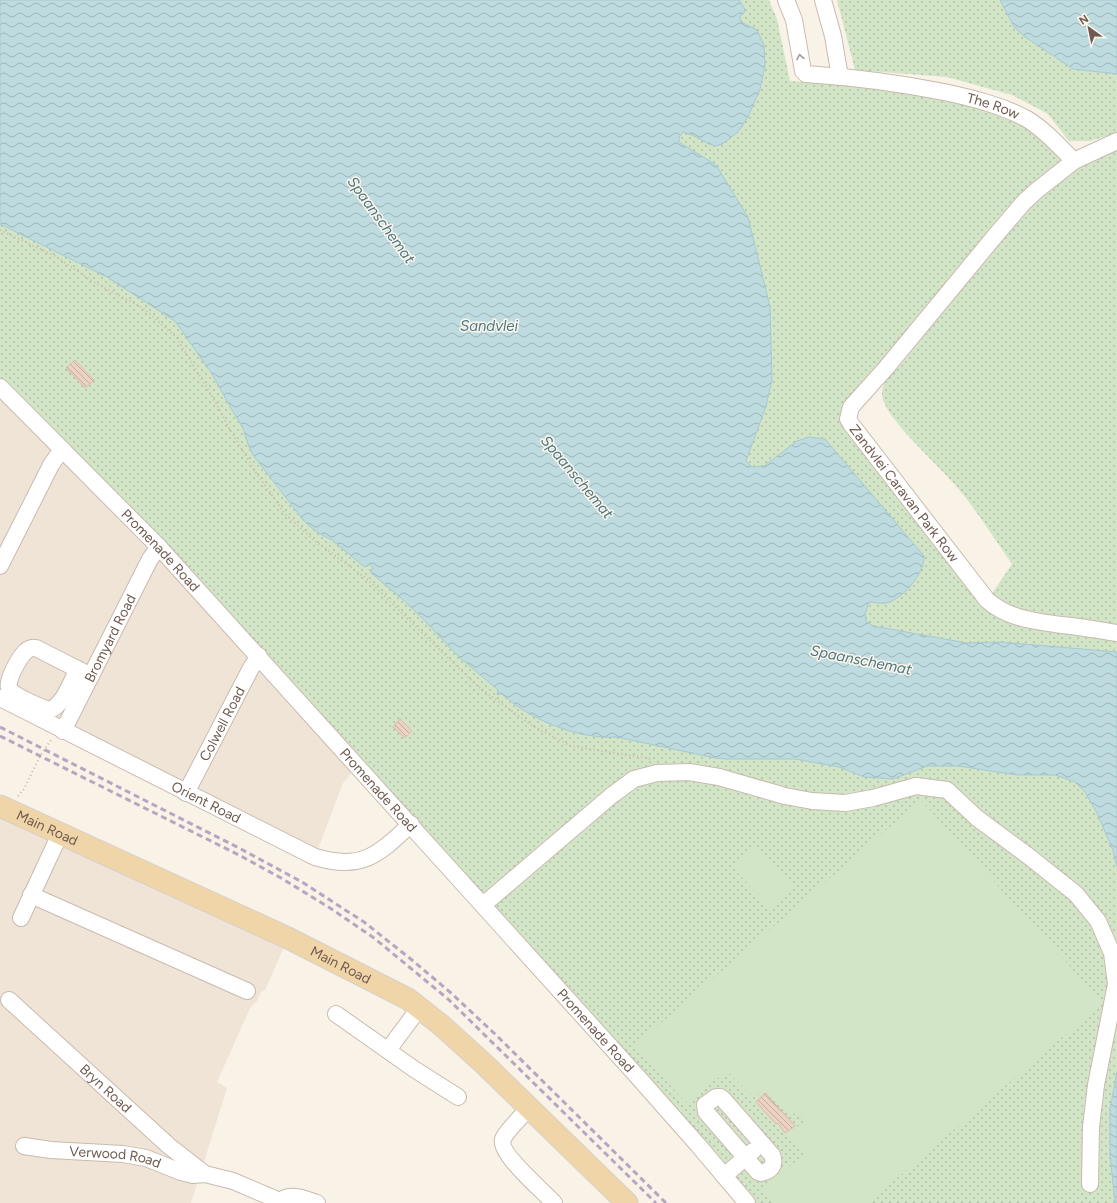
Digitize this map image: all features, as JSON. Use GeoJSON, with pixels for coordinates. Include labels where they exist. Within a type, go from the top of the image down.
{"type":"FeatureCollection","features":[{"type":"Feature","properties":{"kind":"main road","name":"Main Road"},"geometry":{"type":"LineString","coordinates":[[7,802],[60,834],[288,938],[408,999],[441,1024],[483,1063],[627,1203]]}},
{"type":"Feature","properties":{"kind":"street","name":"The Row"},"geometry":{"type":"LineString","coordinates":[[786,0],[794,20],[804,73],[918,87],[987,102],[1013,112],[1040,128],[1074,161]]}},
{"type":"Feature","properties":{"kind":"street"},"geometry":{"type":"LineString","coordinates":[[823,0],[845,77]]}},
{"type":"Feature","properties":{"kind":"street"},"geometry":{"type":"LineString","coordinates":[[1074,161],[1117,141]]}},
{"type":"Feature","properties":{"kind":"street","name":"Zandvlei Caravan Park Row"},"geometry":{"type":"LineString","coordinates":[[1074,161],[1036,191],[1014,214],[851,408],[848,418],[948,552],[993,606],[1007,613],[1024,618],[1117,633]]}},
{"type":"Feature","properties":{"kind":"street","name":"Promenade Road"},"geometry":{"type":"LineString","coordinates":[[0,387],[159,547],[259,656],[642,1082],[747,1203]]}},
{"type":"Feature","properties":{"kind":"street"},"geometry":{"type":"LineString","coordinates":[[0,566],[51,465],[62,449]]}},
{"type":"Feature","properties":{"kind":"street","name":"Bromyard Road"},"geometry":{"type":"LineString","coordinates":[[60,729],[84,673],[150,559],[159,547]]}},
{"type":"Feature","properties":{"kind":"street","name":"Colwell Road"},"geometry":{"type":"LineString","coordinates":[[186,793],[251,668],[259,656]]}},
{"type":"Feature","properties":{"kind":"street","name":"Orient Road"},"geometry":{"type":"LineString","coordinates":[[0,698],[315,857],[331,862],[349,863],[364,860],[378,852],[411,824]]}},
{"type":"Feature","properties":{"kind":"street"},"geometry":{"type":"LineString","coordinates":[[483,905],[611,796],[634,779],[657,773],[689,772],[719,777],[785,796],[812,801],[845,803],[873,798],[916,786],[947,790],[977,818],[1076,894],[1098,921],[1112,952],[1116,984],[1096,1085],[1091,1127],[1090,1184]]}},
{"type":"Feature","properties":{"kind":"street"},"geometry":{"type":"LineString","coordinates":[[21,918],[60,834]]}},
{"type":"Feature","properties":{"kind":"street"},"geometry":{"type":"LineString","coordinates":[[31,895],[248,991]]}},
{"type":"Feature","properties":{"kind":"street","name":"Bryn Road"},"geometry":{"type":"LineString","coordinates":[[9,1000],[170,1146],[205,1174]]}},
{"type":"Feature","properties":{"kind":"street"},"geometry":{"type":"LineString","coordinates":[[388,1050],[420,1007]]}},
{"type":"Feature","properties":{"kind":"street"},"geometry":{"type":"LineString","coordinates":[[336,1014],[458,1097]]}},
{"type":"Feature","properties":{"kind":"street"},"geometry":{"type":"LineString","coordinates":[[716,1097],[723,1099],[762,1144],[773,1158],[772,1166],[769,1170],[761,1173],[758,1172],[745,1158],[706,1112],[705,1105],[716,1097]]}},
{"type":"Feature","properties":{"kind":"street"},"geometry":{"type":"LineString","coordinates":[[529,1108],[504,1137],[502,1142],[503,1147],[512,1160],[554,1203]]}},
{"type":"Feature","properties":{"kind":"street"},"geometry":{"type":"LineString","coordinates":[[724,1176],[762,1144]]}},
{"type":"Feature","properties":{"kind":"street","name":"Verwood Road"},"geometry":{"type":"LineString","coordinates":[[24,1146],[51,1150],[134,1156],[152,1160],[181,1172],[193,1175],[205,1174],[233,1180],[279,1202]]}},
{"type":"Feature","properties":{"kind":"street"},"geometry":{"type":"LineString","coordinates":[[279,1202],[284,1198],[293,1196],[316,1203]]}},
{"type":"Feature","properties":{"kind":"path"},"geometry":{"type":"LineString","coordinates":[[0,230],[55,256],[95,283],[143,308],[176,336],[249,460],[285,514],[315,541],[367,579],[476,685],[531,725],[571,746],[659,760]]}},
{"type":"Feature","properties":{"kind":"path"},"geometry":{"type":"LineString","coordinates":[[7,802],[24,789],[40,756],[60,729]]}},
{"type":"Feature","properties":{"kind":"shaded area"},"geometry":{"type":"Polygon","coordinates":[[[0,387],[358,766],[343,783],[315,857],[0,698],[0,387]]]}},
{"type":"Feature","properties":{"kind":"shaded area"},"geometry":{"type":"Polygon","coordinates":[[[0,806],[288,938],[265,990],[261,992],[257,1001],[250,1008],[217,1082],[227,1088],[191,1203],[0,1203],[0,806]]]}},
{"type":"Feature","properties":{"kind":"green space"},"geometry":{"type":"Polygon","coordinates":[[[0,0],[769,0],[777,19],[790,81],[852,84],[980,106],[1033,126],[1069,162],[845,408],[989,603],[1117,634],[1117,1203],[747,1203],[411,824],[0,387],[0,0]]]}},
{"type":"Feature","properties":{"kind":"green space"},"geometry":{"type":"Polygon","coordinates":[[[837,0],[1117,0],[1117,133],[1090,141],[1069,141],[1048,114],[1012,95],[947,77],[855,70],[837,0]]]}},
{"type":"Feature","properties":{"kind":"green space"},"geometry":{"type":"Polygon","coordinates":[[[1117,145],[1117,625],[1012,608],[991,595],[1012,564],[957,487],[902,429],[892,416],[885,405],[882,391],[887,380],[1037,200],[1079,168],[1117,145]]]}},
{"type":"Feature","properties":{"kind":"green space"},"geometry":{"type":"Polygon","coordinates":[[[921,800],[1103,1003],[868,1203],[773,1203],[761,1190],[804,1154],[787,1135],[806,1120],[799,1111],[790,1116],[765,1090],[753,1098],[727,1071],[686,1103],[634,1046],[921,800]]]}},
{"type":"Feature","properties":{"kind":"green space"},"geometry":{"type":"Polygon","coordinates":[[[757,846],[794,888],[771,909],[733,868],[757,846]]]}},
{"type":"Feature","properties":{"kind":"water","name":"Sandvlei"},"geometry":{"type":"Polygon","coordinates":[[[0,0],[739,0],[745,9],[744,13],[740,16],[741,22],[757,30],[764,45],[765,66],[760,89],[748,117],[738,132],[722,144],[716,146],[709,144],[683,132],[679,137],[679,142],[716,165],[748,217],[770,307],[772,380],[766,406],[746,461],[752,467],[764,466],[797,441],[809,437],[825,439],[924,556],[921,570],[917,578],[905,592],[892,601],[885,603],[869,602],[865,615],[866,621],[873,626],[967,643],[1000,642],[1117,652],[1117,866],[1112,848],[1097,813],[1085,792],[1075,782],[1055,775],[1017,775],[958,766],[927,766],[893,779],[864,777],[839,767],[795,759],[715,758],[617,737],[602,737],[571,731],[555,726],[525,711],[501,693],[498,695],[498,690],[458,656],[421,617],[371,573],[373,568],[370,564],[366,567],[362,565],[332,540],[317,532],[304,521],[253,455],[243,428],[212,374],[175,321],[107,277],[0,224],[0,0]]]}},
{"type":"Feature","properties":{"kind":"water"},"geometry":{"type":"Polygon","coordinates":[[[1000,0],[1117,0],[1117,74],[1073,69],[1025,37],[1014,27],[1000,0]]]}},
{"type":"Feature","properties":{"kind":"water"},"geometry":{"type":"Polygon","coordinates":[[[1117,1072],[1117,1203],[1115,1203],[1110,1155],[1110,1109],[1117,1072]]]}},
{"type":"Feature","properties":{"kind":"building"},"geometry":{"type":"Polygon","coordinates":[[[75,360],[94,380],[85,388],[66,368],[75,360]]]}},
{"type":"Feature","properties":{"kind":"building"},"geometry":{"type":"Polygon","coordinates":[[[400,719],[412,731],[405,738],[393,727],[400,719]]]}},
{"type":"Feature","properties":{"kind":"building"},"geometry":{"type":"Polygon","coordinates":[[[765,1093],[795,1126],[785,1133],[778,1123],[776,1124],[756,1102],[765,1093]]]}},
{"type":"Feature","properties":{"kind":"railway"},"geometry":{"type":"LineString","coordinates":[[0,727],[239,848],[302,882],[364,922],[451,993],[495,1034],[666,1203]]}},
{"type":"Feature","properties":{"kind":"railway"},"geometry":{"type":"LineString","coordinates":[[0,736],[239,855],[281,878],[330,908],[374,938],[448,999],[656,1203]]}},
{"type":"Feature","properties":{"kind":"water label","name":"Spaanschemat"},"geometry":{"type":"Point","coordinates":[381,220]}},
{"type":"Feature","properties":{"kind":"water label","name":"Spaanschemat"},"geometry":{"type":"Point","coordinates":[577,477]}},
{"type":"Feature","properties":{"kind":"water label","name":"Spaanschemat"},"geometry":{"type":"Point","coordinates":[861,660]}}]}
